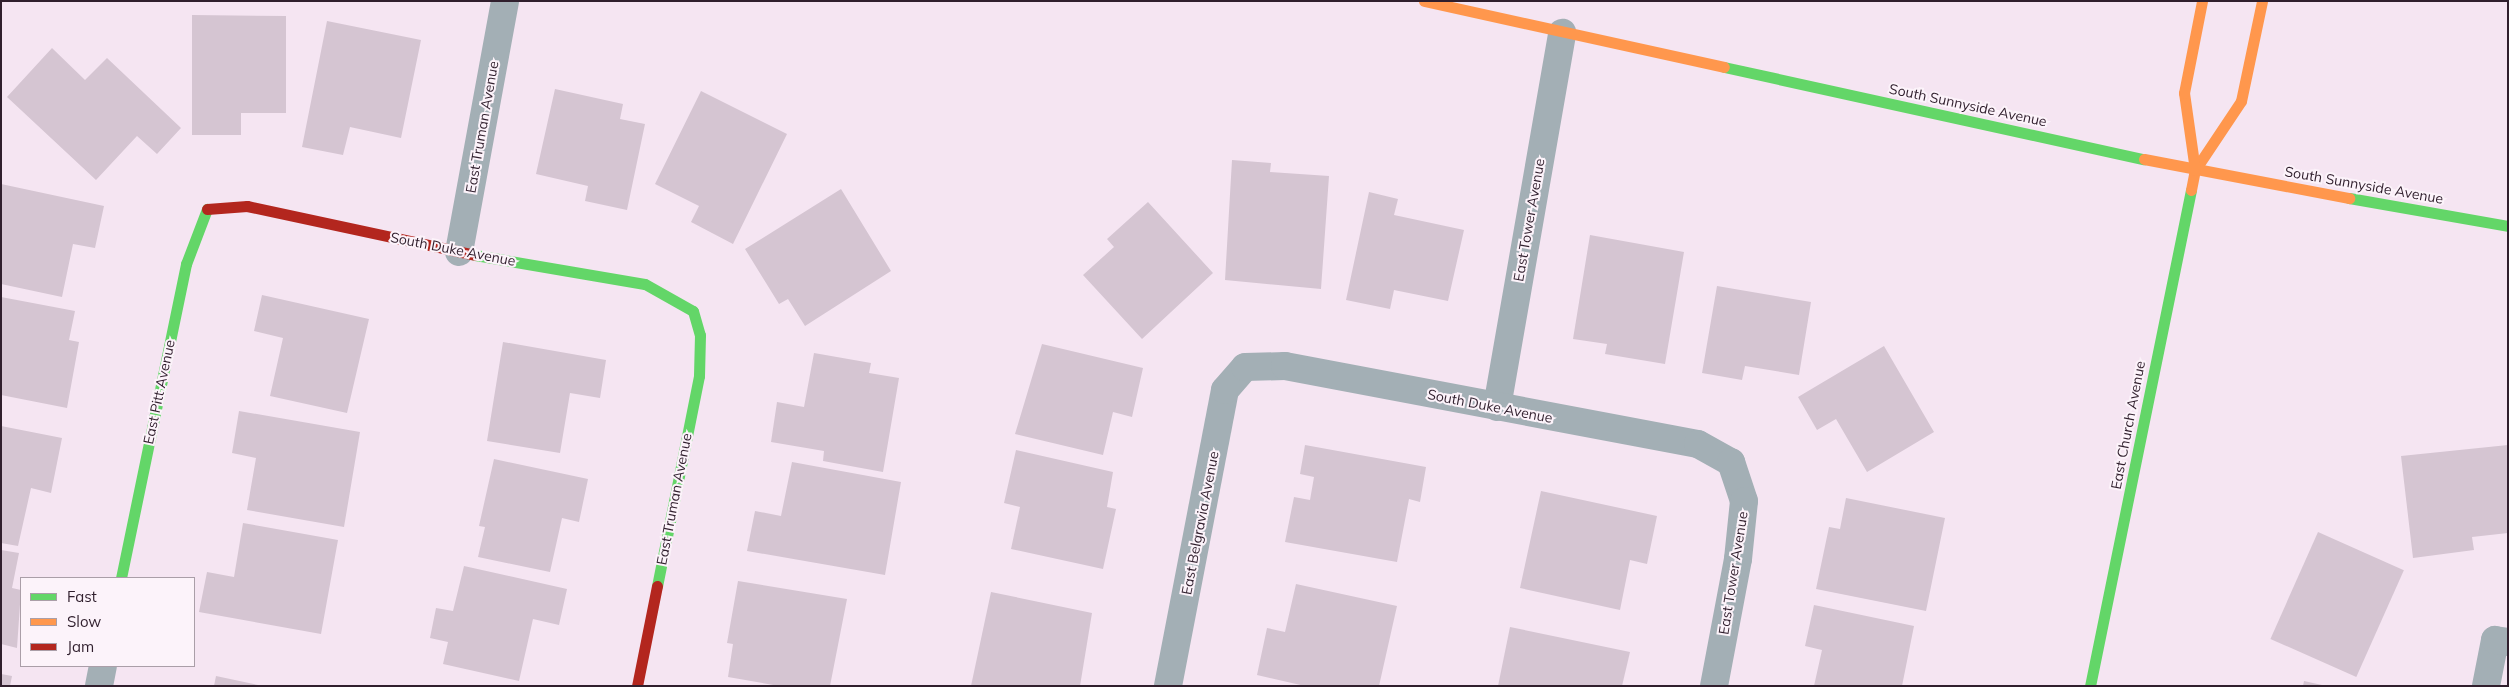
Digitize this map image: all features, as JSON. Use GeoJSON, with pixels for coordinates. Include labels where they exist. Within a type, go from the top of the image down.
{"type":"FeatureCollection","features":[{"type":"Feature","properties":{"kind":"street","name":"East Truman Avenue"},"geometry":{"type":"LineString","coordinates":[[459,252],[505,1]]}},
{"type":"Feature","properties":{"kind":"street","name":"South Sunnyside Avenue"},"geometry":{"type":"LineString","coordinates":[[1424,1],[1562,33],[2195,170],[2508,226]]}},
{"type":"Feature","properties":{"kind":"street","name":"East Church Avenue"},"geometry":{"type":"LineString","coordinates":[[2090,686],[2195,170],[2184,93],[2202,1]]}},
{"type":"Feature","properties":{"kind":"street","name":"East Church Avenue"},"geometry":{"type":"LineString","coordinates":[[2195,170],[2241,101],[2262,1]]}},
{"type":"Feature","properties":{"kind":"street","name":"East Tower Avenue"},"geometry":{"type":"LineString","coordinates":[[1496,407],[1562,33]]}},
{"type":"Feature","properties":{"kind":"street","name":"South Duke Avenue"},"geometry":{"type":"LineString","coordinates":[[207,208],[247,206],[459,252],[645,284],[693,311]]}},
{"type":"Feature","properties":{"kind":"street","name":"East Pitt Avenue"},"geometry":{"type":"LineString","coordinates":[[121,577],[186,264],[207,208]]}},
{"type":"Feature","properties":{"kind":"street","name":"East Truman Avenue"},"geometry":{"type":"LineString","coordinates":[[637,686],[699,376],[700,335],[693,311]]}},
{"type":"Feature","properties":{"kind":"street","name":"South Duke Avenue"},"geometry":{"type":"LineString","coordinates":[[1245,367],[1285,366],[1698,444],[1731,462]]}},
{"type":"Feature","properties":{"kind":"street","name":"East Belgravia Avenue"},"geometry":{"type":"LineString","coordinates":[[1168,686],[1225,390],[1245,367]]}},
{"type":"Feature","properties":{"kind":"street","name":"East Tower Avenue"},"geometry":{"type":"LineString","coordinates":[[1714,686],[1738,558],[1744,501],[1731,462]]}},
{"type":"Feature","properties":{"kind":"street"},"geometry":{"type":"LineString","coordinates":[[2486,686],[2501,641]]}},
{"type":"Feature","properties":{"kind":"street"},"geometry":{"type":"LineString","coordinates":[[99,686],[103,667]]}},
{"type":"Feature","properties":{"kind":"building"},"geometry":{"type":"Polygon","coordinates":[[[192,15],[286,16],[286,113],[241,113],[241,135],[192,135],[192,15]]]}},
{"type":"Feature","properties":{"kind":"building"},"geometry":{"type":"Polygon","coordinates":[[[327,21],[421,40],[401,138],[350,127],[343,155],[302,147],[327,21]]]}},
{"type":"Feature","properties":{"kind":"building"},"geometry":{"type":"Polygon","coordinates":[[[52,48],[85,80],[107,58],[181,128],[157,154],[137,136],[96,180],[7,97],[52,48]]]}},
{"type":"Feature","properties":{"kind":"building"},"geometry":{"type":"Polygon","coordinates":[[[555,89],[623,104],[620,119],[645,124],[627,210],[585,201],[588,186],[536,174],[555,89]]]}},
{"type":"Feature","properties":{"kind":"building"},"geometry":{"type":"Polygon","coordinates":[[[701,91],[787,134],[733,244],[691,222],[699,206],[655,184],[701,91]]]}},
{"type":"Feature","properties":{"kind":"building"},"geometry":{"type":"Polygon","coordinates":[[[1232,160],[1271,163],[1270,172],[1329,176],[1321,289],[1225,280],[1232,160]]]}},
{"type":"Feature","properties":{"kind":"building"},"geometry":{"type":"Polygon","coordinates":[[[1,184],[104,206],[95,248],[73,244],[62,297],[1,284],[1,184]]]}},
{"type":"Feature","properties":{"kind":"building"},"geometry":{"type":"Polygon","coordinates":[[[841,189],[891,271],[805,326],[788,299],[779,304],[745,249],[841,189]]]}},
{"type":"Feature","properties":{"kind":"building"},"geometry":{"type":"Polygon","coordinates":[[[1369,192],[1398,199],[1394,215],[1464,230],[1448,301],[1394,290],[1390,309],[1346,300],[1369,192]]]}},
{"type":"Feature","properties":{"kind":"building"},"geometry":{"type":"Polygon","coordinates":[[[1148,202],[1213,273],[1142,339],[1083,275],[1114,247],[1107,239],[1148,202]]]}},
{"type":"Feature","properties":{"kind":"building"},"geometry":{"type":"Polygon","coordinates":[[[1590,235],[1684,252],[1665,364],[1605,354],[1607,344],[1573,339],[1590,235]]]}},
{"type":"Feature","properties":{"kind":"building"},"geometry":{"type":"Polygon","coordinates":[[[1717,286],[1811,302],[1799,375],[1745,366],[1742,380],[1702,373],[1717,286]]]}},
{"type":"Feature","properties":{"kind":"building"},"geometry":{"type":"Polygon","coordinates":[[[262,295],[369,319],[347,413],[270,396],[283,338],[254,331],[262,295]]]}},
{"type":"Feature","properties":{"kind":"building"},"geometry":{"type":"Polygon","coordinates":[[[1,297],[75,311],[69,340],[79,342],[67,408],[1,395],[1,297]]]}},
{"type":"Feature","properties":{"kind":"building"},"geometry":{"type":"Polygon","coordinates":[[[503,342],[606,360],[600,398],[570,393],[560,453],[487,441],[503,342]]]}},
{"type":"Feature","properties":{"kind":"building"},"geometry":{"type":"Polygon","coordinates":[[[1042,344],[1143,368],[1132,417],[1113,412],[1103,455],[1015,434],[1042,344]]]}},
{"type":"Feature","properties":{"kind":"building"},"geometry":{"type":"Polygon","coordinates":[[[1884,346],[1934,432],[1867,472],[1836,419],[1817,430],[1798,397],[1884,346]]]}},
{"type":"Feature","properties":{"kind":"building"},"geometry":{"type":"Polygon","coordinates":[[[814,353],[871,363],[869,373],[899,378],[883,472],[823,461],[824,451],[771,442],[777,402],[804,407],[814,353]]]}},
{"type":"Feature","properties":{"kind":"building"},"geometry":{"type":"Polygon","coordinates":[[[239,411],[360,432],[344,527],[247,510],[256,458],[232,453],[239,411]]]}},
{"type":"Feature","properties":{"kind":"building"},"geometry":{"type":"Polygon","coordinates":[[[1,426],[62,438],[51,493],[31,488],[18,546],[1,543],[1,426]]]}},
{"type":"Feature","properties":{"kind":"building"},"geometry":{"type":"Polygon","coordinates":[[[1305,445],[1426,467],[1420,502],[1409,499],[1397,562],[1285,542],[1294,497],[1310,500],[1314,477],[1300,474],[1305,445]]]}},
{"type":"Feature","properties":{"kind":"building"},"geometry":{"type":"Polygon","coordinates":[[[2508,445],[2508,533],[2472,537],[2474,550],[2413,558],[2401,456],[2508,445]]]}},
{"type":"Feature","properties":{"kind":"building"},"geometry":{"type":"Polygon","coordinates":[[[1016,450],[1113,472],[1107,507],[1116,509],[1103,569],[1011,549],[1020,507],[1004,503],[1016,450]]]}},
{"type":"Feature","properties":{"kind":"building"},"geometry":{"type":"Polygon","coordinates":[[[494,459],[588,479],[579,522],[562,518],[550,572],[478,557],[485,527],[479,526],[494,459]]]}},
{"type":"Feature","properties":{"kind":"building"},"geometry":{"type":"Polygon","coordinates":[[[792,462],[901,482],[885,575],[747,551],[755,511],[781,516],[792,462]]]}},
{"type":"Feature","properties":{"kind":"building"},"geometry":{"type":"Polygon","coordinates":[[[1541,491],[1657,516],[1647,564],[1630,560],[1620,610],[1520,588],[1541,491]]]}},
{"type":"Feature","properties":{"kind":"building"},"geometry":{"type":"Polygon","coordinates":[[[1846,498],[1945,518],[1926,611],[1816,589],[1829,527],[1840,529],[1846,498]]]}},
{"type":"Feature","properties":{"kind":"building"},"geometry":{"type":"Polygon","coordinates":[[[243,523],[338,540],[321,634],[199,612],[207,572],[234,577],[243,523]]]}},
{"type":"Feature","properties":{"kind":"building"},"geometry":{"type":"Polygon","coordinates":[[[2318,532],[2404,570],[2356,677],[2270,639],[2318,532]]]}},
{"type":"Feature","properties":{"kind":"building"},"geometry":{"type":"Polygon","coordinates":[[[1,550],[19,553],[12,588],[20,590],[20,604],[17,648],[1,644],[1,550]]]}},
{"type":"Feature","properties":{"kind":"building"},"geometry":{"type":"Polygon","coordinates":[[[464,566],[567,589],[559,625],[533,619],[519,681],[443,664],[448,642],[430,638],[436,608],[453,611],[464,566]]]}},
{"type":"Feature","properties":{"kind":"building"},"geometry":{"type":"Polygon","coordinates":[[[738,581],[847,599],[830,686],[779,686],[728,677],[733,644],[727,643],[738,581]]]}},
{"type":"Feature","properties":{"kind":"building"},"geometry":{"type":"Polygon","coordinates":[[[1296,584],[1397,606],[1379,686],[1305,686],[1257,675],[1267,628],[1285,632],[1296,584]]]}},
{"type":"Feature","properties":{"kind":"building"},"geometry":{"type":"Polygon","coordinates":[[[991,592],[1092,613],[1080,686],[971,686],[991,592]]]}},
{"type":"Feature","properties":{"kind":"building"},"geometry":{"type":"Polygon","coordinates":[[[1814,605],[1914,626],[1902,686],[1814,686],[1822,650],[1805,646],[1814,605]]]}},
{"type":"Feature","properties":{"kind":"building"},"geometry":{"type":"Polygon","coordinates":[[[1510,627],[1630,652],[1622,686],[1498,686],[1510,627]]]}},
{"type":"Feature","properties":{"kind":"building"},"geometry":{"type":"Polygon","coordinates":[[[1,674],[12,676],[10,686],[1,686],[1,674]]]}},
{"type":"Feature","properties":{"kind":"building"},"geometry":{"type":"Polygon","coordinates":[[[216,676],[258,685],[258,686],[214,686],[216,676]]]}},
{"type":"Feature","properties":{"kind":"building"},"geometry":{"type":"Polygon","coordinates":[[[2304,681],[2322,685],[2303,686],[2304,681]]]}},
{"type":"Feature","properties":{"kind":"traffic: fast"},"geometry":{"type":"LineString","coordinates":[[1724,67],[2144,159]]}},
{"type":"Feature","properties":{"kind":"traffic: fast"},"geometry":{"type":"LineString","coordinates":[[2090,686],[2191,190]]}},
{"type":"Feature","properties":{"kind":"traffic: fast"},"geometry":{"type":"LineString","coordinates":[[2349,198],[2508,226]]}},
{"type":"Feature","properties":{"kind":"traffic: fast"},"geometry":{"type":"LineString","coordinates":[[121,577],[186,264],[207,209]]}},
{"type":"Feature","properties":{"kind":"traffic: fast"},"geometry":{"type":"LineString","coordinates":[[475,255],[645,284],[693,311],[700,335],[699,376],[657,586]]}},
{"type":"Feature","properties":{"kind":"traffic: slow"},"geometry":{"type":"LineString","coordinates":[[1424,1],[1724,67]]}},
{"type":"Feature","properties":{"kind":"traffic: slow"},"geometry":{"type":"LineString","coordinates":[[2191,190],[2195,170],[2184,93],[2202,1]]}},
{"type":"Feature","properties":{"kind":"traffic: slow"},"geometry":{"type":"LineString","coordinates":[[2195,170],[2241,101],[2262,1]]}},
{"type":"Feature","properties":{"kind":"traffic: slow"},"geometry":{"type":"LineString","coordinates":[[2144,159],[2349,198]]}},
{"type":"Feature","properties":{"kind":"traffic: jam"},"geometry":{"type":"LineString","coordinates":[[207,209],[247,206],[475,255]]}},
{"type":"Feature","properties":{"kind":"traffic: jam"},"geometry":{"type":"LineString","coordinates":[[637,686],[657,586]]}}]}
